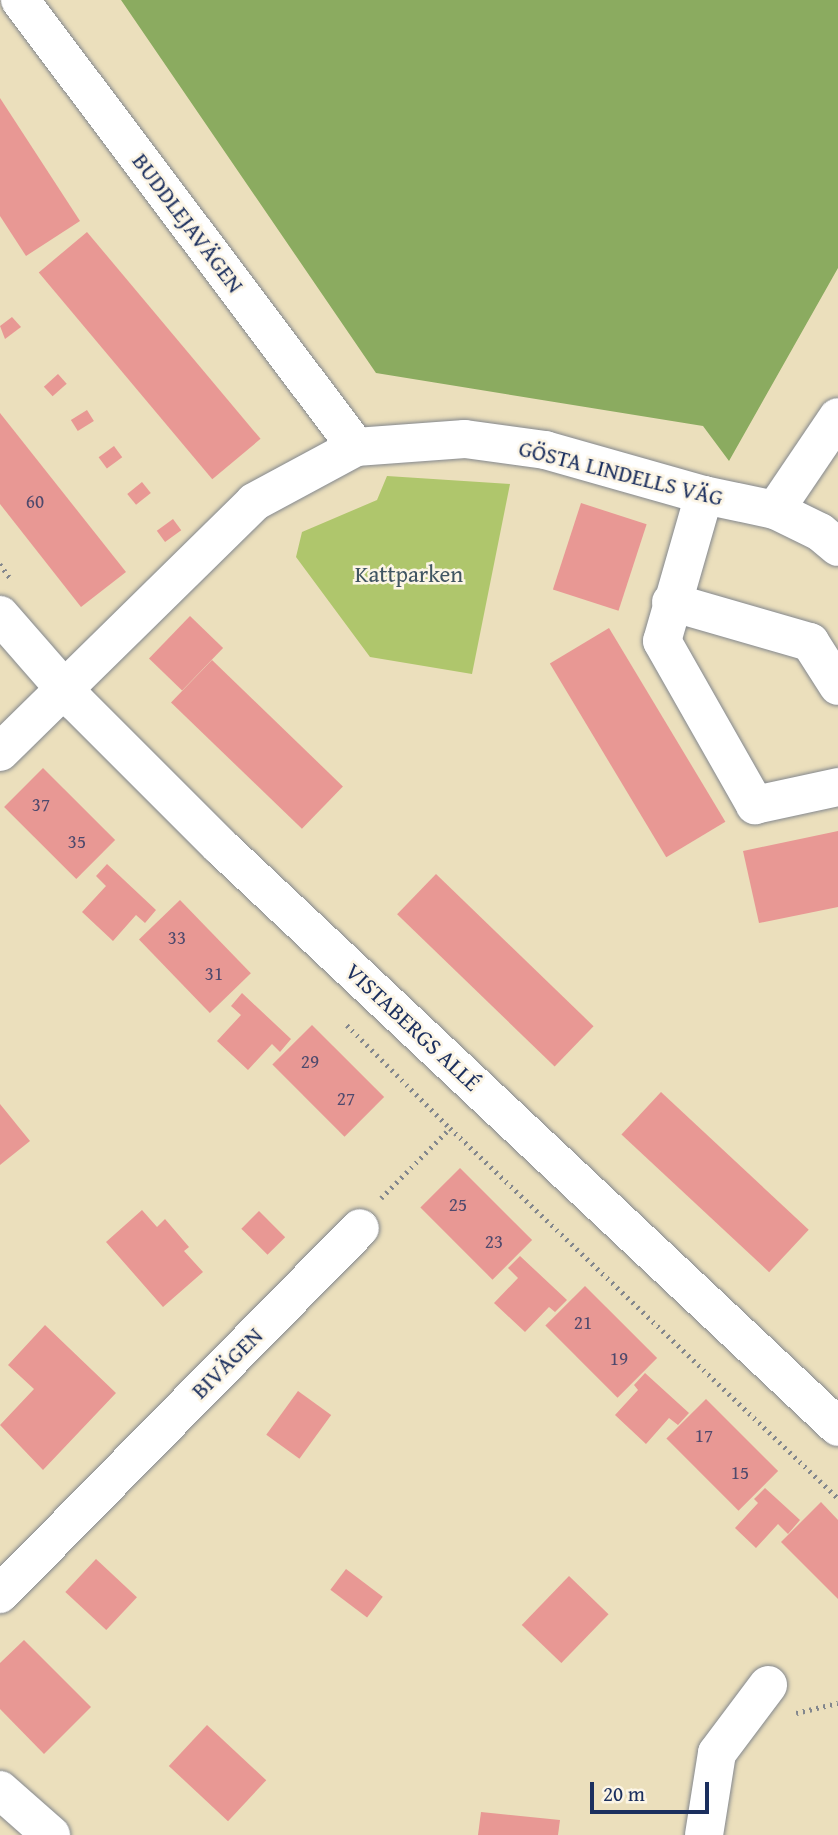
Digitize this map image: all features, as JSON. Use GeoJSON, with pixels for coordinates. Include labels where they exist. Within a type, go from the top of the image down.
{"type":"FeatureCollection","features":[{"type":"Feature","properties":{"kind":"street","name":"BUDDLEJAVÄGEN"},"geometry":{"type":"LineString","coordinates":[[20,0],[355,447]]}},
{"type":"Feature","properties":{"kind":"street"},"geometry":{"type":"LineString","coordinates":[[775,510],[838,417]]}},
{"type":"Feature","properties":{"kind":"street","name":"GÖSTA LINDELLS VÄG"},"geometry":{"type":"LineString","coordinates":[[0,752],[63,687],[254,502],[355,447],[465,439],[545,450],[704,495],[775,510],[820,532],[838,547]]}},
{"type":"Feature","properties":{"kind":"street"},"geometry":{"type":"LineString","coordinates":[[704,495],[671,602],[662,641],[755,806],[838,787]]}},
{"type":"Feature","properties":{"kind":"street"},"geometry":{"type":"LineString","coordinates":[[671,602],[810,642],[838,686]]}},
{"type":"Feature","properties":{"kind":"street","name":"VISTABERGS ALLÉ"},"geometry":{"type":"LineString","coordinates":[[0,615],[63,687],[220,846],[838,1427]]}},
{"type":"Feature","properties":{"kind":"street","name":"BIVÄGEN"},"geometry":{"type":"LineString","coordinates":[[0,1594],[360,1228]]}},
{"type":"Feature","properties":{"kind":"street"},"geometry":{"type":"LineString","coordinates":[[704,1835],[717,1753],[768,1685]]}},
{"type":"Feature","properties":{"kind":"street"},"geometry":{"type":"LineString","coordinates":[[0,1790],[51,1835]]}},
{"type":"Feature","properties":{"kind":"path"},"geometry":{"type":"LineString","coordinates":[[343,1020],[450,1128],[838,1498]]}},
{"type":"Feature","properties":{"kind":"path"},"geometry":{"type":"LineString","coordinates":[[360,1228],[379,1200],[450,1128]]}},
{"type":"Feature","properties":{"kind":"green space"},"geometry":{"type":"Polygon","coordinates":[[[121,0],[838,0],[838,268],[729,461],[703,426],[376,373],[121,0]]]}},
{"type":"Feature","properties":{"kind":"green space","name":"Kattparken"},"geometry":{"type":"Polygon","coordinates":[[[387,476],[510,484],[472,674],[370,657],[296,557],[302,532],[377,500],[387,476]]]}},
{"type":"Feature","properties":{"kind":"building"},"geometry":{"type":"Polygon","coordinates":[[[0,98],[80,221],[26,256],[0,216],[0,98]]]}},
{"type":"Feature","properties":{"kind":"building"},"geometry":{"type":"Polygon","coordinates":[[[87,232],[261,439],[212,479],[39,272],[87,232]]]}},
{"type":"Feature","properties":{"kind":"building"},"geometry":{"type":"Polygon","coordinates":[[[12,317],[21,327],[5,339],[0,326],[12,317]]]}},
{"type":"Feature","properties":{"kind":"building"},"geometry":{"type":"Polygon","coordinates":[[[58,374],[67,384],[53,396],[44,387],[58,374]]]}},
{"type":"Feature","properties":{"kind":"building"},"geometry":{"type":"Polygon","coordinates":[[[87,410],[94,421],[78,431],[71,420],[87,410]]]}},
{"type":"Feature","properties":{"kind":"building"},"geometry":{"type":"Polygon","coordinates":[[[0,413],[126,572],[81,607],[0,504],[0,413]]]}},
{"type":"Feature","properties":{"kind":"building"},"geometry":{"type":"Polygon","coordinates":[[[114,446],[122,457],[107,468],[99,457],[114,446]]]}},
{"type":"Feature","properties":{"kind":"building"},"geometry":{"type":"Polygon","coordinates":[[[142,482],[151,493],[136,505],[127,494],[142,482]]]}},
{"type":"Feature","properties":{"kind":"building"},"geometry":{"type":"Polygon","coordinates":[[[581,503],[647,524],[619,611],[553,590],[581,503]]]}},
{"type":"Feature","properties":{"kind":"building"},"geometry":{"type":"Polygon","coordinates":[[[173,519],[181,530],[165,542],[157,531],[173,519]]]}},
{"type":"Feature","properties":{"kind":"building"},"geometry":{"type":"Polygon","coordinates":[[[190,616],[223,648],[182,690],[149,658],[190,616]]]}},
{"type":"Feature","properties":{"kind":"building"},"geometry":{"type":"Polygon","coordinates":[[[609,628],[725,822],[666,857],[550,664],[609,628]]]}},
{"type":"Feature","properties":{"kind":"building"},"geometry":{"type":"Polygon","coordinates":[[[212,660],[343,786],[302,829],[171,702],[212,660]]]}},
{"type":"Feature","properties":{"kind":"building"},"geometry":{"type":"Polygon","coordinates":[[[43,768],[115,840],[76,879],[4,807],[43,768]]]}},
{"type":"Feature","properties":{"kind":"building"},"geometry":{"type":"Polygon","coordinates":[[[838,831],[838,907],[759,923],[743,851],[838,831]]]}},
{"type":"Feature","properties":{"kind":"building"},"geometry":{"type":"Polygon","coordinates":[[[107,864],[156,910],[145,923],[136,915],[113,941],[82,912],[106,886],[96,876],[107,864]]]}},
{"type":"Feature","properties":{"kind":"building"},"geometry":{"type":"Polygon","coordinates":[[[436,874],[594,1026],[555,1066],[397,914],[436,874]]]}},
{"type":"Feature","properties":{"kind":"building"},"geometry":{"type":"Polygon","coordinates":[[[180,900],[251,973],[210,1013],[139,940],[180,900]]]}},
{"type":"Feature","properties":{"kind":"building"},"geometry":{"type":"Polygon","coordinates":[[[242,993],[291,1039],[280,1052],[272,1044],[248,1070],[217,1041],[241,1015],[231,1006],[242,993]]]}},
{"type":"Feature","properties":{"kind":"building"},"geometry":{"type":"Polygon","coordinates":[[[312,1025],[384,1097],[345,1137],[272,1065],[312,1025]]]}},
{"type":"Feature","properties":{"kind":"building"},"geometry":{"type":"Polygon","coordinates":[[[661,1092],[809,1230],[769,1272],[621,1134],[661,1092]]]}},
{"type":"Feature","properties":{"kind":"building"},"geometry":{"type":"Polygon","coordinates":[[[0,1104],[30,1141],[0,1165],[0,1104]]]}},
{"type":"Feature","properties":{"kind":"building"},"geometry":{"type":"Polygon","coordinates":[[[460,1168],[532,1240],[493,1280],[420,1208],[460,1168]]]}},
{"type":"Feature","properties":{"kind":"building"},"geometry":{"type":"Polygon","coordinates":[[[142,1210],[157,1227],[165,1219],[189,1247],[184,1251],[203,1272],[163,1307],[106,1242],[142,1210]]]}},
{"type":"Feature","properties":{"kind":"building"},"geometry":{"type":"Polygon","coordinates":[[[259,1211],[285,1237],[267,1255],[241,1229],[259,1211]]]}},
{"type":"Feature","properties":{"kind":"building"},"geometry":{"type":"Polygon","coordinates":[[[520,1256],[567,1300],[555,1312],[549,1307],[525,1332],[494,1303],[518,1278],[508,1268],[520,1256]]]}},
{"type":"Feature","properties":{"kind":"building"},"geometry":{"type":"Polygon","coordinates":[[[585,1286],[657,1358],[618,1398],[545,1326],[585,1286]]]}},
{"type":"Feature","properties":{"kind":"building"},"geometry":{"type":"Polygon","coordinates":[[[45,1325],[116,1393],[43,1470],[0,1425],[34,1389],[8,1365],[45,1325]]]}},
{"type":"Feature","properties":{"kind":"building"},"geometry":{"type":"Polygon","coordinates":[[[645,1373],[689,1413],[678,1425],[669,1418],[646,1444],[615,1415],[638,1390],[634,1385],[645,1373]]]}},
{"type":"Feature","properties":{"kind":"building"},"geometry":{"type":"Polygon","coordinates":[[[298,1391],[331,1415],[299,1459],[266,1435],[298,1391]]]}},
{"type":"Feature","properties":{"kind":"building"},"geometry":{"type":"Polygon","coordinates":[[[706,1399],[778,1471],[739,1511],[666,1439],[706,1399]]]}},
{"type":"Feature","properties":{"kind":"building"},"geometry":{"type":"Polygon","coordinates":[[[765,1488],[800,1520],[788,1534],[778,1524],[756,1548],[735,1528],[758,1503],[754,1499],[765,1488]]]}},
{"type":"Feature","properties":{"kind":"building"},"geometry":{"type":"Polygon","coordinates":[[[821,1502],[838,1520],[838,1599],[781,1542],[821,1502]]]}},
{"type":"Feature","properties":{"kind":"building"},"geometry":{"type":"Polygon","coordinates":[[[96,1559],[137,1597],[106,1630],[65,1592],[96,1559]]]}},
{"type":"Feature","properties":{"kind":"building"},"geometry":{"type":"Polygon","coordinates":[[[346,1569],[383,1597],[367,1617],[330,1590],[346,1569]]]}},
{"type":"Feature","properties":{"kind":"building"},"geometry":{"type":"Polygon","coordinates":[[[569,1576],[609,1614],[561,1663],[522,1625],[569,1576]]]}},
{"type":"Feature","properties":{"kind":"building"},"geometry":{"type":"Polygon","coordinates":[[[24,1640],[91,1707],[44,1754],[0,1709],[0,1663],[24,1640]]]}},
{"type":"Feature","properties":{"kind":"building"},"geometry":{"type":"Polygon","coordinates":[[[207,1725],[266,1780],[228,1821],[169,1766],[207,1725]]]}},
{"type":"Feature","properties":{"kind":"building"},"geometry":{"type":"Polygon","coordinates":[[[481,1812],[560,1820],[558,1835],[478,1835],[481,1812]]]}}]}
